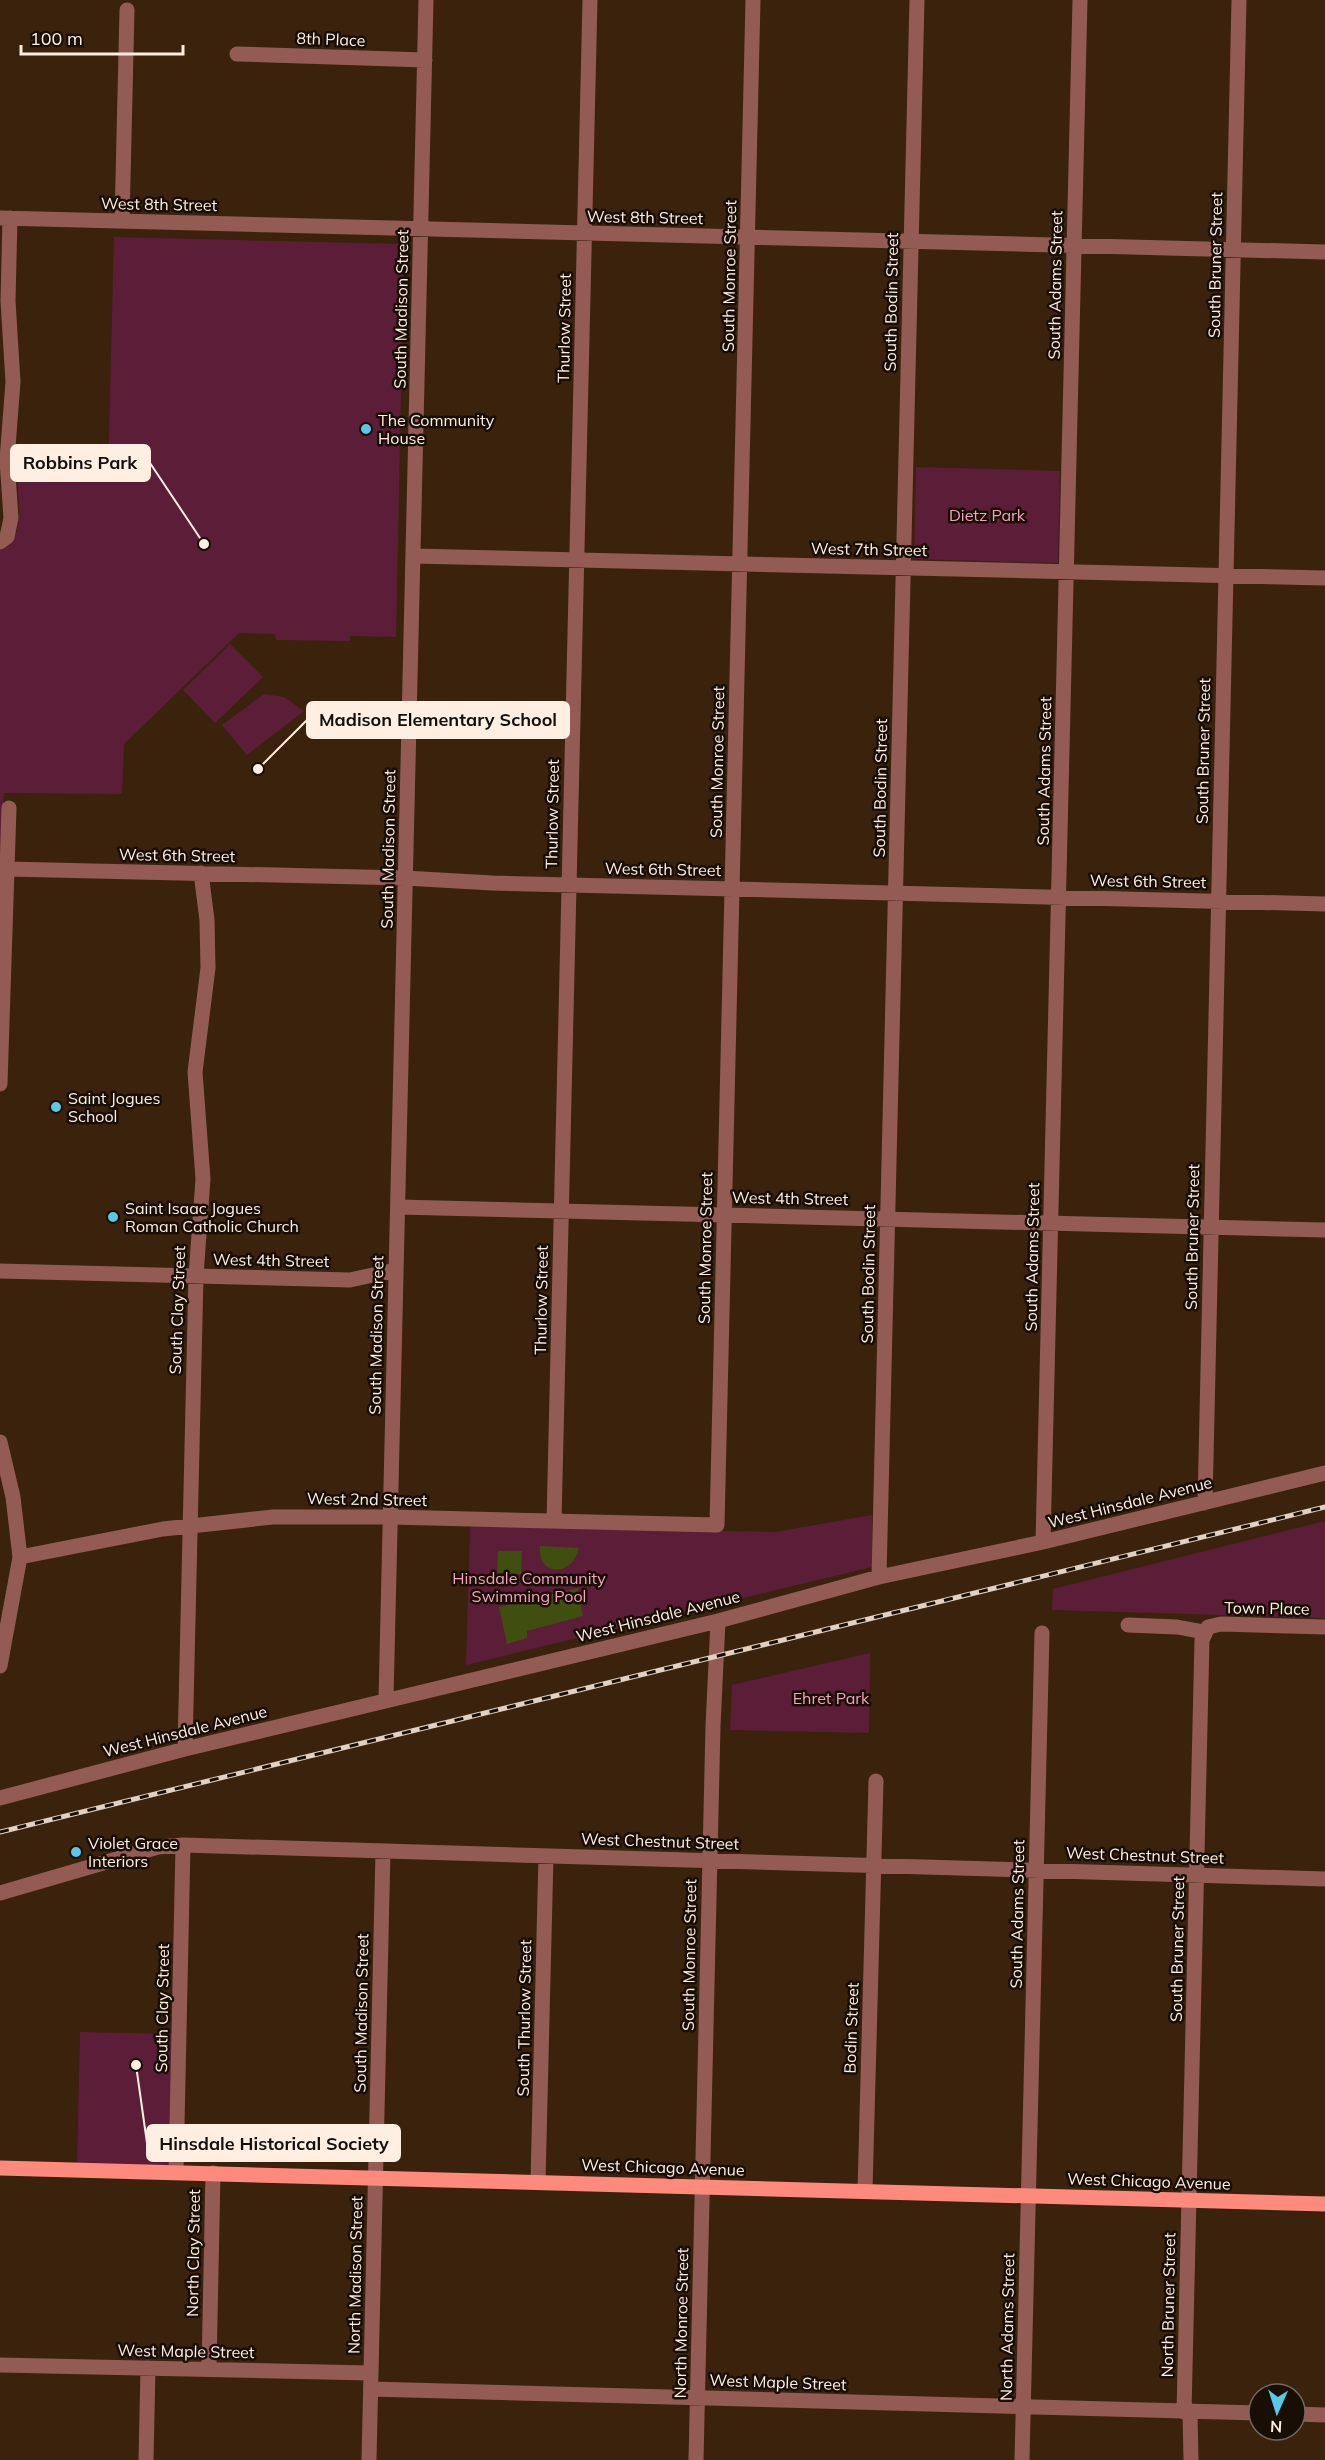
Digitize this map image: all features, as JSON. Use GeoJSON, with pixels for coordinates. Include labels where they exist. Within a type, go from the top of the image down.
{"type":"FeatureCollection","features":[{"type":"Feature","properties":{"kind":"main road","name":"West Chicago Avenue"},"geometry":{"type":"LineString","coordinates":[[0,2168],[1325,2204]]}},
{"type":"Feature","properties":{"kind":"street","name":"South Madison Street"},"geometry":{"type":"LineString","coordinates":[[386,1699],[426,0]]}},
{"type":"Feature","properties":{"kind":"street","name":"Thurlow Street"},"geometry":{"type":"LineString","coordinates":[[554,1521],[590,0]]}},
{"type":"Feature","properties":{"kind":"street","name":"South Monroe Street"},"geometry":{"type":"LineString","coordinates":[[717,1525],[753,0]]}},
{"type":"Feature","properties":{"kind":"street","name":"South Bodin Street"},"geometry":{"type":"LineString","coordinates":[[879,1577],[917,0]]}},
{"type":"Feature","properties":{"kind":"street","name":"South Adams Street"},"geometry":{"type":"LineString","coordinates":[[1043,1542],[1080,0]]}},
{"type":"Feature","properties":{"kind":"street","name":"South Bruner Street"},"geometry":{"type":"LineString","coordinates":[[1205,1503],[1239,0]]}},
{"type":"Feature","properties":{"kind":"street"},"geometry":{"type":"LineString","coordinates":[[122,221],[128,10]]}},
{"type":"Feature","properties":{"kind":"street","name":"8th Place"},"geometry":{"type":"LineString","coordinates":[[237,54],[424,60]]}},
{"type":"Feature","properties":{"kind":"street","name":"West 8th Street"},"geometry":{"type":"LineString","coordinates":[[5,218],[1325,252]]}},
{"type":"Feature","properties":{"kind":"street"},"geometry":{"type":"LineString","coordinates":[[4,540],[11,518],[7,460],[13,382],[5,218]]}},
{"type":"Feature","properties":{"kind":"street","name":"West 7th Street"},"geometry":{"type":"LineString","coordinates":[[413,556],[1325,578]]}},
{"type":"Feature","properties":{"kind":"street"},"geometry":{"type":"LineString","coordinates":[[0,1084],[4,867],[9,808]]}},
{"type":"Feature","properties":{"kind":"street","name":"West 6th Street"},"geometry":{"type":"LineString","coordinates":[[4,867],[568,885],[1325,904]]}},
{"type":"Feature","properties":{"kind":"street","name":"South Clay Street"},"geometry":{"type":"LineString","coordinates":[[185,1749],[196,1276],[203,1179],[195,1072],[208,968],[207,920],[201,873]]}},
{"type":"Feature","properties":{"kind":"street","name":"West 4th Street"},"geometry":{"type":"LineString","coordinates":[[398,1207],[1325,1230]]}},
{"type":"Feature","properties":{"kind":"street","name":"West 4th Street"},"geometry":{"type":"LineString","coordinates":[[0,1272],[350,1280],[396,1270]]}},
{"type":"Feature","properties":{"kind":"street"},"geometry":{"type":"LineString","coordinates":[[0,1442],[3,1466],[15,1505],[20,1557],[4,1632],[0,1666]]}},
{"type":"Feature","properties":{"kind":"street","name":"West Hinsdale Avenue"},"geometry":{"type":"LineString","coordinates":[[0,1798],[386,1699],[718,1621],[879,1577],[1043,1542],[1325,1473]]}},
{"type":"Feature","properties":{"kind":"street","name":"West 2nd Street"},"geometry":{"type":"LineString","coordinates":[[20,1557],[190,1525],[273,1517],[390,1517],[717,1525]]}},
{"type":"Feature","properties":{"kind":"street","name":"South Monroe Street"},"geometry":{"type":"LineString","coordinates":[[702,2186],[713,1726],[718,1621]]}},
{"type":"Feature","properties":{"kind":"street","name":"Town Place"},"geometry":{"type":"LineString","coordinates":[[1128,1625],[1206,1630],[1221,1624],[1325,1627]]}},
{"type":"Feature","properties":{"kind":"street","name":"South Bruner Street"},"geometry":{"type":"LineString","coordinates":[[1188,2200],[1199,1707],[1206,1630]]}},
{"type":"Feature","properties":{"kind":"street","name":"South Adams Street"},"geometry":{"type":"LineString","coordinates":[[1028,2195],[1042,1633]]}},
{"type":"Feature","properties":{"kind":"street","name":"Bodin Street"},"geometry":{"type":"LineString","coordinates":[[865,2191],[876,1781]]}},
{"type":"Feature","properties":{"kind":"street","name":"South Clay Street"},"geometry":{"type":"LineString","coordinates":[[176,2172],[183,1845]]}},
{"type":"Feature","properties":{"kind":"street","name":"West Chestnut Street"},"geometry":{"type":"LineString","coordinates":[[0,1893],[158,1847],[183,1845],[1325,1879]]}},
{"type":"Feature","properties":{"kind":"street","name":"South Madison Street"},"geometry":{"type":"LineString","coordinates":[[375,2177],[383,1851]]}},
{"type":"Feature","properties":{"kind":"street","name":"South Thurlow Street"},"geometry":{"type":"LineString","coordinates":[[538,2181],[546,1856]]}},
{"type":"Feature","properties":{"kind":"street","name":"North Clay Street"},"geometry":{"type":"LineString","coordinates":[[209,2369],[213,2173]]}},
{"type":"Feature","properties":{"kind":"street","name":"North Madison Street"},"geometry":{"type":"LineString","coordinates":[[369,2460],[375,2177]]}},
{"type":"Feature","properties":{"kind":"street","name":"North Monroe Street"},"geometry":{"type":"LineString","coordinates":[[696,2460],[702,2186]]}},
{"type":"Feature","properties":{"kind":"street","name":"North Adams Street"},"geometry":{"type":"LineString","coordinates":[[1022,2460],[1028,2195]]}},
{"type":"Feature","properties":{"kind":"street","name":"North Bruner Street"},"geometry":{"type":"LineString","coordinates":[[1188,2200],[1187,2412],[1191,2460]]}},
{"type":"Feature","properties":{"kind":"street","name":"West Maple Street"},"geometry":{"type":"LineString","coordinates":[[0,2365],[209,2369],[371,2381],[697,2398],[1247,2413]]}},
{"type":"Feature","properties":{"kind":"street"},"geometry":{"type":"LineString","coordinates":[[146,2460],[148,2368]]}},
{"type":"Feature","properties":{"kind":"street"},"geometry":{"type":"LineString","coordinates":[[1307,2414],[1325,2415]]}},
{"type":"Feature","properties":{"kind":"green space"},"geometry":{"type":"Polygon","coordinates":[[[114,237],[404,244],[396,637],[350,636],[350,641],[276,640],[275,634],[239,633],[124,744],[122,794],[4,793],[0,850],[0,550],[9,544],[18,527],[17,473],[108,475],[114,237]]]}},
{"type":"Feature","properties":{"kind":"green space","name":"Dietz Park"},"geometry":{"type":"Polygon","coordinates":[[[916,467],[1060,471],[1058,563],[914,559],[916,467]]]}},
{"type":"Feature","properties":{"kind":"green space"},"geometry":{"type":"Polygon","coordinates":[[[230,644],[263,677],[215,723],[183,690],[230,644]]]}},
{"type":"Feature","properties":{"kind":"green space"},"geometry":{"type":"Polygon","coordinates":[[[264,694],[284,697],[304,711],[247,755],[222,725],[264,694]]]}},
{"type":"Feature","properties":{"kind":"green space","name":"Hinsdale Community Swimming Pool"},"geometry":{"type":"Polygon","coordinates":[[[872,1515],[872,1567],[466,1665],[470,1526],[775,1532],[872,1515]]]}},
{"type":"Feature","properties":{"kind":"green space"},"geometry":{"type":"Polygon","coordinates":[[[1325,1521],[1325,1618],[1052,1610],[1053,1589],[1325,1521]]]}},
{"type":"Feature","properties":{"kind":"green space","name":"Ehret Park"},"geometry":{"type":"Polygon","coordinates":[[[870,1653],[869,1733],[730,1730],[732,1685],[870,1653]]]}},
{"type":"Feature","properties":{"kind":"green space"},"geometry":{"type":"Polygon","coordinates":[[[80,2032],[174,2034],[170,2166],[77,2164],[80,2032]]]}},
{"type":"Feature","properties":{"kind":"shaded area"},"geometry":{"type":"Polygon","coordinates":[[[540,1546],[579,1548],[569,1565],[555,1570],[543,1563],[540,1546]]]}},
{"type":"Feature","properties":{"kind":"shaded area"},"geometry":{"type":"Polygon","coordinates":[[[498,1551],[522,1551],[521,1574],[497,1573],[498,1551]]]}},
{"type":"Feature","properties":{"kind":"shaded area"},"geometry":{"type":"Polygon","coordinates":[[[578,1588],[583,1616],[527,1631],[527,1638],[507,1644],[499,1607],[578,1588]]]}},
{"type":"Feature","properties":{"kind":"railway"},"geometry":{"type":"LineString","coordinates":[[0,1832],[1325,1507]]}},
{"type":"Feature","properties":{"kind":"place","name":"The Community House"},"geometry":{"type":"Point","coordinates":[366,429]}},
{"type":"Feature","properties":{"kind":"place","name":"Robbins Park"},"geometry":{"type":"Point","coordinates":[204,544]}},
{"type":"Feature","properties":{"kind":"place","name":"Madison Elementary School"},"geometry":{"type":"Point","coordinates":[258,769]}},
{"type":"Feature","properties":{"kind":"place","name":"Saint Jogues School"},"geometry":{"type":"Point","coordinates":[56,1107]}},
{"type":"Feature","properties":{"kind":"place","name":"Saint Isaac Jogues Roman Catholic Church"},"geometry":{"type":"Point","coordinates":[113,1217]}},
{"type":"Feature","properties":{"kind":"place","name":"Violet Grace Interiors"},"geometry":{"type":"Point","coordinates":[76,1852]}},
{"type":"Feature","properties":{"kind":"place","name":"Hinsdale Historical Society"},"geometry":{"type":"Point","coordinates":[136,2065]}}]}
